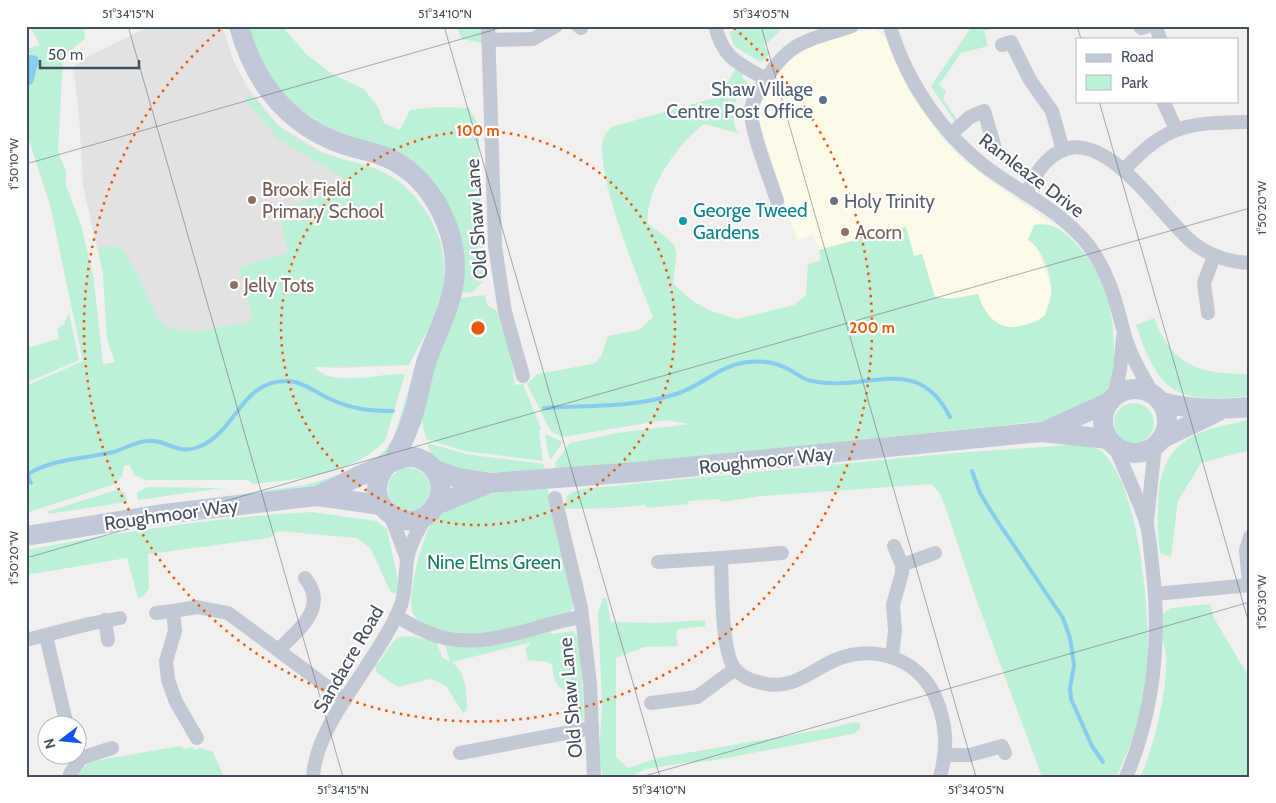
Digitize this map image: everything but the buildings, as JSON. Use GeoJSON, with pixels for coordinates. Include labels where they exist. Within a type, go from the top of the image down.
{"type":"FeatureCollection","features":[{"type":"Feature","properties":{"kind":"main road"},"geometry":{"type":"LineString","coordinates":[[238,26],[250,61],[261,80],[287,112],[318,134],[335,142],[383,156],[403,166],[424,184],[440,211],[454,255],[454,282],[425,368],[413,415],[391,462],[378,478],[378,497],[386,510]]}},
{"type":"Feature","properties":{"kind":"main road","name":"Roughmoor Way"},"geometry":{"type":"LineString","coordinates":[[1041,432],[1133,388],[1142,389],[1158,398],[1195,409],[1222,410],[1250,407]]}},
{"type":"Feature","properties":{"kind":"main road"},"geometry":{"type":"LineString","coordinates":[[1158,398],[1167,422],[1158,442]]}},
{"type":"Feature","properties":{"kind":"main road"},"geometry":{"type":"LineString","coordinates":[[1110,399],[1102,423],[1111,442]]}},
{"type":"Feature","properties":{"kind":"main road","name":"Roughmoor Way"},"geometry":{"type":"LineString","coordinates":[[26,536],[164,514],[317,496],[405,456],[414,457],[458,478],[490,483],[655,471],[1041,432],[1111,442],[1128,452],[1138,453],[1222,410]]}},
{"type":"Feature","properties":{"kind":"main road"},"geometry":{"type":"LineString","coordinates":[[413,415],[431,466],[441,486],[431,510]]}},
{"type":"Feature","properties":{"kind":"main road","name":"Roughmoor Way"},"geometry":{"type":"LineString","coordinates":[[317,496],[386,510],[403,520],[411,520],[490,483]]}},
{"type":"Feature","properties":{"kind":"street"},"geometry":{"type":"LineString","coordinates":[[488,33],[533,39],[556,26]]}},
{"type":"Feature","properties":{"kind":"street"},"geometry":{"type":"LineString","coordinates":[[715,26],[720,43],[728,56],[766,79]]}},
{"type":"Feature","properties":{"kind":"street"},"geometry":{"type":"LineString","coordinates":[[778,201],[750,112],[766,79],[783,56],[796,45],[852,26]]}},
{"type":"Feature","properties":{"kind":"street","name":"Ramleaze Drive"},"geometry":{"type":"LineString","coordinates":[[890,26],[912,80],[951,134],[973,156],[1056,213],[1089,245],[1113,289],[1124,333],[1134,360],[1158,398]]}},
{"type":"Feature","properties":{"kind":"street"},"geometry":{"type":"LineString","coordinates":[[1156,26],[1160,38]]}},
{"type":"Feature","properties":{"kind":"street","name":"Old Shaw Lane"},"geometry":{"type":"LineString","coordinates":[[488,33],[492,207],[497,271],[505,312],[523,376]]}},
{"type":"Feature","properties":{"kind":"street"},"geometry":{"type":"LineString","coordinates":[[1002,45],[1012,42],[1030,80],[1046,99],[1054,116],[1063,150]]}},
{"type":"Feature","properties":{"kind":"street"},"geometry":{"type":"LineString","coordinates":[[1163,102],[1176,129]]}},
{"type":"Feature","properties":{"kind":"street"},"geometry":{"type":"LineString","coordinates":[[951,134],[970,117],[984,111],[995,148]]}},
{"type":"Feature","properties":{"kind":"street"},"geometry":{"type":"LineString","coordinates":[[1124,170],[1153,142],[1176,129],[1207,124],[1250,122]]}},
{"type":"Feature","properties":{"kind":"street"},"geometry":{"type":"LineString","coordinates":[[1026,194],[1041,167],[1063,150],[1074,147],[1090,151],[1124,170],[1187,238],[1214,256],[1250,263]]}},
{"type":"Feature","properties":{"kind":"street"},"geometry":{"type":"LineString","coordinates":[[1208,313],[1204,300],[1204,283],[1214,256]]}},
{"type":"Feature","properties":{"kind":"street","name":"Ramleaze Drive"},"geometry":{"type":"LineString","coordinates":[[1110,399],[1120,370],[1124,333]]}},
{"type":"Feature","properties":{"kind":"street"},"geometry":{"type":"LineString","coordinates":[[1111,442],[1146,524]]}},
{"type":"Feature","properties":{"kind":"street"},"geometry":{"type":"LineString","coordinates":[[1126,777],[1142,732],[1152,690],[1156,642],[1155,594],[1146,524],[1158,442]]}},
{"type":"Feature","properties":{"kind":"street","name":"Old Shaw Lane"},"geometry":{"type":"LineString","coordinates":[[554,498],[578,591],[582,617],[588,671],[594,777]]}},
{"type":"Feature","properties":{"kind":"street","name":"Sandacre Road"},"geometry":{"type":"LineString","coordinates":[[386,510],[408,559]]}},
{"type":"Feature","properties":{"kind":"street","name":"Sandacre Road"},"geometry":{"type":"LineString","coordinates":[[313,777],[317,751],[396,616],[404,592],[408,559],[431,510]]}},
{"type":"Feature","properties":{"kind":"street"},"geometry":{"type":"LineString","coordinates":[[1155,594],[1249,585],[1246,550],[1250,537]]}},
{"type":"Feature","properties":{"kind":"street"},"geometry":{"type":"LineString","coordinates":[[892,656],[895,631],[893,605],[901,581],[902,565],[894,546]]}},
{"type":"Feature","properties":{"kind":"street"},"geometry":{"type":"LineString","coordinates":[[902,565],[934,553]]}},
{"type":"Feature","properties":{"kind":"street"},"geometry":{"type":"LineString","coordinates":[[658,562],[782,554]]}},
{"type":"Feature","properties":{"kind":"street"},"geometry":{"type":"LineString","coordinates":[[721,558],[727,653],[735,669],[748,679],[776,685],[797,682],[838,659],[878,654],[902,660],[919,672],[931,689],[944,724],[946,755],[940,777]]}},
{"type":"Feature","properties":{"kind":"street"},"geometry":{"type":"LineString","coordinates":[[280,649],[302,626],[312,612],[310,586],[305,578]]}},
{"type":"Feature","properties":{"kind":"street"},"geometry":{"type":"LineString","coordinates":[[156,613],[197,607],[223,611],[237,618],[280,649],[346,700]]}},
{"type":"Feature","properties":{"kind":"street"},"geometry":{"type":"LineString","coordinates":[[173,611],[175,631],[166,661],[168,680],[176,702],[197,738]]}},
{"type":"Feature","properties":{"kind":"street","name":"Old Shaw Lane"},"geometry":{"type":"LineString","coordinates":[[396,616],[443,638],[474,640],[498,637],[582,617]]}},
{"type":"Feature","properties":{"kind":"street"},"geometry":{"type":"LineString","coordinates":[[26,640],[120,618]]}},
{"type":"Feature","properties":{"kind":"street"},"geometry":{"type":"LineString","coordinates":[[105,620],[108,640]]}},
{"type":"Feature","properties":{"kind":"street"},"geometry":{"type":"LineString","coordinates":[[46,636],[65,716]]}},
{"type":"Feature","properties":{"kind":"street"},"geometry":{"type":"LineString","coordinates":[[651,703],[697,697],[735,669]]}},
{"type":"Feature","properties":{"kind":"street"},"geometry":{"type":"LineString","coordinates":[[460,753],[592,728]]}},
{"type":"Feature","properties":{"kind":"street"},"geometry":{"type":"LineString","coordinates":[[946,755],[970,755],[1002,746],[1005,753]]}},
{"type":"Feature","properties":{"kind":"street"},"geometry":{"type":"LineString","coordinates":[[88,754],[112,748]]}},
{"type":"Feature","properties":{"kind":"street"},"geometry":{"type":"LineString","coordinates":[[70,774],[74,766]]}},
{"type":"Feature","properties":{"kind":"shaded area","name":"Brook Field Primary School"},"geometry":{"type":"Polygon","coordinates":[[[150,26],[222,26],[234,62],[249,89],[279,126],[322,152],[385,173],[400,182],[415,196],[430,217],[441,243],[443,272],[442,289],[426,331],[409,365],[338,368],[113,357],[107,339],[103,273],[83,186],[79,113],[73,67],[89,56],[150,26]]]}},
{"type":"Feature","properties":{"kind":"shaded area"},"geometry":{"type":"Polygon","coordinates":[[[875,29],[885,37],[907,88],[942,138],[962,159],[985,177],[1063,232],[1049,224],[1037,246],[1052,289],[1045,315],[1038,321],[1014,328],[1007,328],[988,316],[977,294],[962,298],[938,298],[934,294],[922,254],[914,256],[861,240],[860,238],[819,250],[813,234],[797,240],[760,123],[761,101],[789,58],[806,47],[859,31],[875,29]]]}},
{"type":"Feature","properties":{"kind":"green space"},"geometry":{"type":"Polygon","coordinates":[[[30,26],[84,26],[85,39],[63,56],[58,152],[66,171],[66,185],[81,225],[93,274],[103,364],[115,362],[107,339],[103,273],[98,249],[107,246],[121,248],[136,271],[158,319],[167,328],[193,332],[253,321],[239,267],[288,253],[278,209],[358,187],[277,138],[248,104],[245,98],[249,94],[280,127],[299,141],[320,152],[366,165],[383,172],[399,182],[425,210],[434,226],[440,244],[444,262],[444,281],[434,317],[409,365],[314,367],[332,377],[344,378],[405,374],[385,441],[371,453],[340,469],[323,474],[253,484],[248,480],[145,480],[134,475],[130,465],[124,465],[122,477],[112,485],[26,513],[26,386],[83,361],[50,205],[26,131],[26,49],[40,45],[30,26]]]}},
{"type":"Feature","properties":{"kind":"green space"},"geometry":{"type":"Polygon","coordinates":[[[247,26],[282,26],[307,55],[334,75],[364,89],[378,107],[384,123],[400,130],[410,110],[437,107],[469,108],[479,127],[479,180],[485,273],[484,280],[473,292],[460,293],[449,210],[284,98],[266,76],[247,26]]]}},
{"type":"Feature","properties":{"kind":"green space"},"geometry":{"type":"Polygon","coordinates":[[[456,26],[483,26],[482,43],[462,39],[456,26]]]}},
{"type":"Feature","properties":{"kind":"green space"},"geometry":{"type":"Polygon","coordinates":[[[750,26],[778,26],[780,31],[764,46],[770,52],[766,59],[760,62],[734,46],[729,32],[750,26]]]}},
{"type":"Feature","properties":{"kind":"green space"},"geometry":{"type":"Polygon","coordinates":[[[972,26],[997,27],[984,31],[988,46],[961,53],[939,85],[946,91],[943,99],[958,121],[955,122],[931,86],[972,26]]]}},
{"type":"Feature","properties":{"kind":"green space"},"geometry":{"type":"Polygon","coordinates":[[[736,69],[743,73],[742,77],[750,85],[750,89],[742,84],[735,102],[733,115],[738,133],[704,124],[694,132],[674,155],[665,169],[651,197],[648,211],[648,224],[667,238],[675,248],[676,260],[673,283],[691,300],[711,311],[737,319],[794,305],[806,295],[808,264],[821,260],[819,250],[906,227],[914,256],[922,254],[935,297],[950,299],[978,294],[989,316],[994,321],[1007,327],[1015,327],[1035,322],[1045,315],[1050,298],[1050,281],[1041,255],[1028,240],[1034,225],[1049,225],[1061,230],[1081,249],[1099,276],[1105,291],[1114,338],[1114,371],[1112,381],[1107,390],[1103,394],[1044,421],[556,471],[555,463],[570,443],[617,433],[689,424],[666,420],[563,437],[552,432],[527,384],[537,374],[593,364],[601,357],[608,336],[639,330],[653,317],[620,228],[605,177],[602,156],[604,136],[611,127],[718,97],[736,69]]]}},
{"type":"Feature","properties":{"kind":"green space"},"geometry":{"type":"Polygon","coordinates":[[[485,295],[487,305],[496,310],[511,355],[515,385],[523,384],[541,429],[539,431],[543,461],[465,451],[426,439],[422,410],[424,396],[432,368],[458,309],[460,298],[485,295]]]}},
{"type":"Feature","properties":{"kind":"green space"},"geometry":{"type":"Polygon","coordinates":[[[69,313],[79,360],[26,383],[26,348],[59,339],[57,329],[64,324],[69,313]]]}},
{"type":"Feature","properties":{"kind":"green space"},"geometry":{"type":"Polygon","coordinates":[[[1154,318],[1170,347],[1190,364],[1217,372],[1250,374],[1250,396],[1205,398],[1175,390],[1163,381],[1145,349],[1136,325],[1154,318]]]}},
{"type":"Feature","properties":{"kind":"green space"},"geometry":{"type":"Polygon","coordinates":[[[414,371],[409,400],[389,454],[314,488],[140,508],[306,485],[347,472],[375,459],[385,450],[394,437],[414,371]]]}},
{"type":"Feature","properties":{"kind":"green space"},"geometry":{"type":"Polygon","coordinates":[[[1130,403],[1138,403],[1145,406],[1151,412],[1154,423],[1151,434],[1145,440],[1138,443],[1130,443],[1123,440],[1117,434],[1114,427],[1114,419],[1117,412],[1123,406],[1130,403]]]}},
{"type":"Feature","properties":{"kind":"green space"},"geometry":{"type":"Polygon","coordinates":[[[1250,420],[1250,450],[1201,463],[1178,501],[1171,557],[1161,554],[1158,542],[1160,483],[1165,466],[1173,452],[1197,434],[1212,428],[1250,420]]]}},
{"type":"Feature","properties":{"kind":"green space"},"geometry":{"type":"Polygon","coordinates":[[[545,434],[563,442],[551,459],[549,457],[545,434]]]}},
{"type":"Feature","properties":{"kind":"green space"},"geometry":{"type":"Polygon","coordinates":[[[427,443],[466,454],[544,464],[545,471],[455,473],[432,456],[427,443]]]}},
{"type":"Feature","properties":{"kind":"green space"},"geometry":{"type":"Polygon","coordinates":[[[1080,444],[1101,451],[1119,476],[1129,503],[1137,534],[1146,602],[1148,664],[1146,687],[1134,733],[1116,777],[1042,777],[976,599],[945,506],[940,494],[931,484],[761,496],[721,502],[719,499],[689,501],[688,504],[647,508],[645,505],[565,509],[567,496],[572,492],[582,489],[943,454],[1080,444]]]}},
{"type":"Feature","properties":{"kind":"green space"},"geometry":{"type":"Polygon","coordinates":[[[413,468],[421,471],[427,477],[430,489],[427,501],[421,507],[405,510],[397,507],[391,501],[388,485],[391,477],[397,471],[413,468]]]}},
{"type":"Feature","properties":{"kind":"green space","name":"Nine Elms Green"},"geometry":{"type":"Polygon","coordinates":[[[547,486],[574,601],[572,609],[565,617],[505,631],[474,635],[441,632],[417,619],[412,611],[411,603],[414,576],[427,531],[438,515],[464,502],[491,494],[547,486]]]}},
{"type":"Feature","properties":{"kind":"green space"},"geometry":{"type":"Polygon","coordinates":[[[147,487],[222,488],[138,500],[137,493],[147,487]]]}},
{"type":"Feature","properties":{"kind":"green space"},"geometry":{"type":"Polygon","coordinates":[[[119,489],[126,495],[127,502],[48,514],[49,511],[119,489]]]}},
{"type":"Feature","properties":{"kind":"green space"},"geometry":{"type":"Polygon","coordinates":[[[312,512],[376,521],[387,529],[399,584],[399,594],[391,593],[371,549],[357,538],[278,531],[269,538],[148,554],[149,588],[143,597],[138,598],[127,558],[26,575],[26,550],[169,526],[276,514],[312,512]]]}},
{"type":"Feature","properties":{"kind":"green space"},"geometry":{"type":"Polygon","coordinates":[[[606,597],[611,622],[658,623],[705,620],[705,626],[679,629],[676,632],[678,646],[644,647],[616,658],[616,757],[628,768],[658,758],[830,728],[854,722],[860,724],[860,729],[853,734],[710,761],[646,769],[630,777],[603,777],[599,756],[602,704],[598,612],[603,598],[606,597]]]}},
{"type":"Feature","properties":{"kind":"green space"},"geometry":{"type":"Polygon","coordinates":[[[1210,604],[1214,618],[1250,679],[1250,777],[1140,777],[1155,735],[1163,700],[1166,656],[1160,615],[1171,608],[1210,604]]]}},
{"type":"Feature","properties":{"kind":"green space"},"geometry":{"type":"Polygon","coordinates":[[[550,630],[552,634],[573,631],[580,640],[584,719],[580,722],[564,690],[558,686],[554,679],[552,665],[548,662],[528,660],[525,649],[532,642],[452,662],[457,666],[465,683],[467,710],[463,713],[446,686],[430,679],[398,687],[377,673],[375,666],[399,637],[409,636],[437,643],[442,657],[450,662],[445,646],[472,647],[511,641],[550,630]]]}},
{"type":"Feature","properties":{"kind":"green space"},"geometry":{"type":"Polygon","coordinates":[[[180,746],[185,749],[193,747],[194,750],[201,748],[213,752],[224,777],[75,777],[85,766],[88,766],[89,762],[180,746]]]}},
{"type":"Feature","properties":{"kind":"water"},"geometry":{"type":"Polygon","coordinates":[[[26,56],[37,56],[39,60],[33,83],[28,86],[26,56]]]}},
{"type":"Feature","properties":{"kind":"waterway"},"geometry":{"type":"LineString","coordinates":[[544,408],[644,402],[686,390],[737,364],[760,361],[781,366],[812,381],[832,383],[889,379],[906,380],[922,385],[937,397],[950,417]]}},
{"type":"Feature","properties":{"kind":"waterway"},"geometry":{"type":"LineString","coordinates":[[26,475],[47,465],[114,452],[142,442],[153,441],[179,448],[193,449],[201,446],[224,429],[250,397],[260,388],[272,383],[294,382],[345,405],[368,410],[393,411]]}},
{"type":"Feature","properties":{"kind":"waterway"},"geometry":{"type":"LineString","coordinates":[[972,471],[980,493],[994,516],[1063,618],[1070,638],[1074,665],[1070,688],[1071,699],[1092,746],[1103,762]]}},
{"type":"Feature","properties":{"kind":"waterway"},"geometry":{"type":"LineString","coordinates":[[27,474],[31,483]]}},
{"type":"Feature","properties":{"kind":"place","name":"Shaw Village Centre Post Office"},"geometry":{"type":"Point","coordinates":[823,100]}},
{"type":"Feature","properties":{"kind":"place","name":"Brook Field Primary School"},"geometry":{"type":"Point","coordinates":[252,200]}},
{"type":"Feature","properties":{"kind":"place","name":"Holy Trinity"},"geometry":{"type":"Point","coordinates":[834,201]}},
{"type":"Feature","properties":{"kind":"place","name":"George Tweed Gardens"},"geometry":{"type":"Point","coordinates":[683,221]}},
{"type":"Feature","properties":{"kind":"place","name":"Acorn"},"geometry":{"type":"Point","coordinates":[845,232]}},
{"type":"Feature","properties":{"kind":"place","name":"Jelly Tots"},"geometry":{"type":"Point","coordinates":[234,285]}}]}
